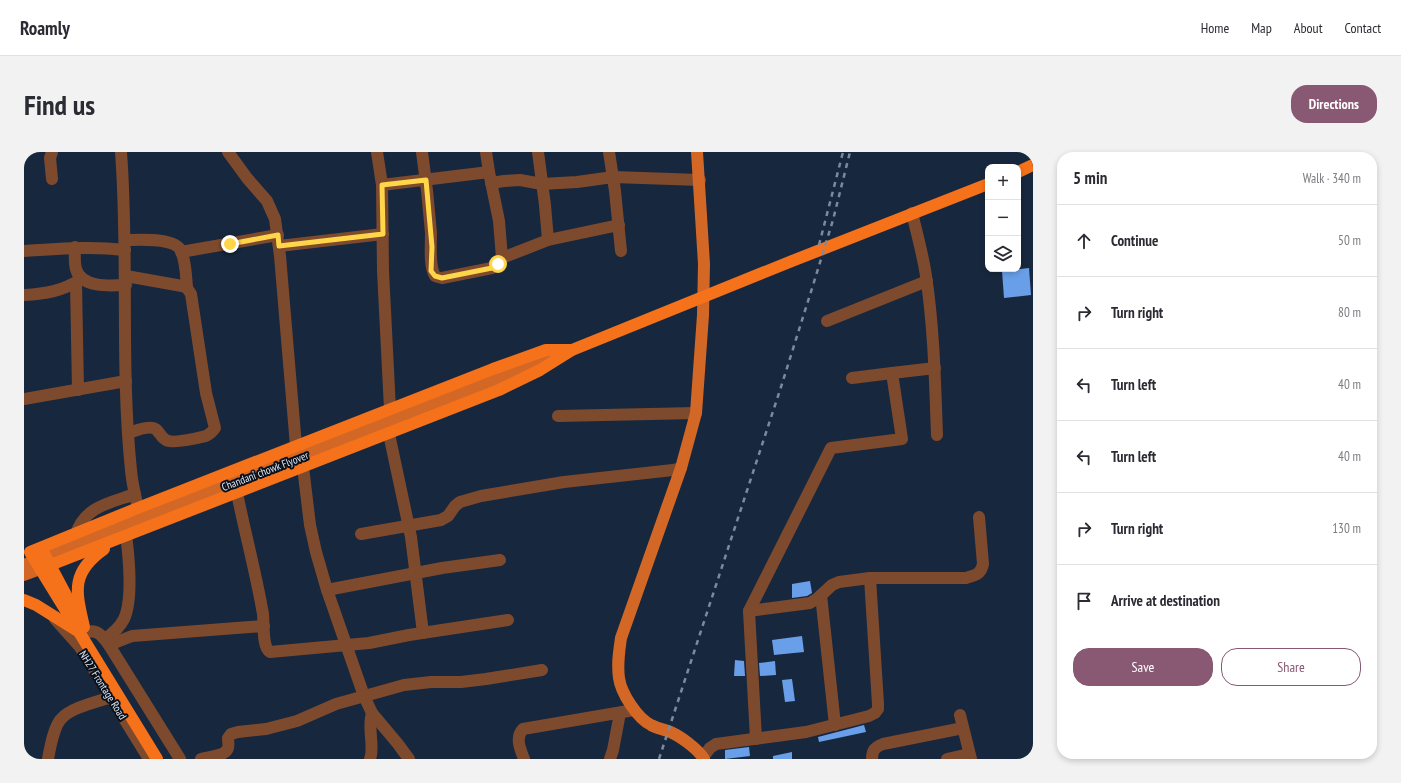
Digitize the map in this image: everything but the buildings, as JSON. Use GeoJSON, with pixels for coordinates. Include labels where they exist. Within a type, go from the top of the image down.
{"type":"FeatureCollection","features":[{"type":"Feature","properties":{"kind":"highway"},"geometry":{"type":"LineString","coordinates":[[1021,171],[1033,165]]}},
{"type":"Feature","properties":{"kind":"highway"},"geometry":{"type":"LineString","coordinates":[[45,567],[499,390],[529,376],[572,350],[985,185]]}},
{"type":"Feature","properties":{"kind":"highway"},"geometry":{"type":"LineString","coordinates":[[157,759],[83,630],[45,567],[32,551],[390,409],[546,350],[572,350]]}},
{"type":"Feature","properties":{"kind":"highway"},"geometry":{"type":"LineString","coordinates":[[123,537],[92,558],[82,572],[77,593],[83,630],[166,759]]}},
{"type":"Feature","properties":{"kind":"highway"},"geometry":{"type":"LineString","coordinates":[[24,600],[83,630]]}},
{"type":"Feature","properties":{"kind":"main road"},"geometry":{"type":"LineString","coordinates":[[697,152],[700,180],[704,264],[703,314],[696,413],[681,468],[621,638],[618,660],[619,679],[634,710],[641,719],[651,725],[669,731],[682,739],[703,758]]}},
{"type":"Feature","properties":{"kind":"main road","name":"Chandani chowk Flyover"},"geometry":{"type":"LineString","coordinates":[[24,565],[572,350]]}},
{"type":"Feature","properties":{"kind":"main road"},"geometry":{"type":"LineString","coordinates":[[24,575],[45,567]]}},
{"type":"Feature","properties":{"kind":"street"},"geometry":{"type":"LineString","coordinates":[[52,152],[50,158],[52,179]]}},
{"type":"Feature","properties":{"kind":"street"},"geometry":{"type":"LineString","coordinates":[[121,152],[126,280],[126,381],[128,433],[131,470],[138,508]]}},
{"type":"Feature","properties":{"kind":"street"},"geometry":{"type":"LineString","coordinates":[[228,152],[247,178],[268,201],[274,215],[278,240],[296,446]]}},
{"type":"Feature","properties":{"kind":"street"},"geometry":{"type":"LineString","coordinates":[[377,152],[382,185],[390,409]]}},
{"type":"Feature","properties":{"kind":"street"},"geometry":{"type":"LineString","coordinates":[[422,152],[432,247],[431,271],[435,276],[442,278],[492,268],[498,264],[502,258],[548,240],[619,225]]}},
{"type":"Feature","properties":{"kind":"street"},"geometry":{"type":"LineString","coordinates":[[486,152],[499,221],[502,258]]}},
{"type":"Feature","properties":{"kind":"street"},"geometry":{"type":"LineString","coordinates":[[538,152],[548,240]]}},
{"type":"Feature","properties":{"kind":"street"},"geometry":{"type":"LineString","coordinates":[[609,152],[621,251]]}},
{"type":"Feature","properties":{"kind":"street"},"geometry":{"type":"LineString","coordinates":[[382,185],[426,180],[490,178],[542,184],[588,181],[613,177],[700,180]]}},
{"type":"Feature","properties":{"kind":"street"},"geometry":{"type":"LineString","coordinates":[[912,213],[927,281],[935,368],[937,435]]}},
{"type":"Feature","properties":{"kind":"street"},"geometry":{"type":"LineString","coordinates":[[181,252],[278,240],[383,234]]}},
{"type":"Feature","properties":{"kind":"street"},"geometry":{"type":"LineString","coordinates":[[24,251],[103,248],[168,242],[180,249],[185,269],[187,288],[191,294],[206,393],[215,428],[206,436],[173,442],[167,441],[157,430],[152,427],[128,433]]}},
{"type":"Feature","properties":{"kind":"street"},"geometry":{"type":"LineString","coordinates":[[75,248],[74,261],[79,277],[78,390]]}},
{"type":"Feature","properties":{"kind":"street"},"geometry":{"type":"LineString","coordinates":[[24,295],[46,294],[79,281],[99,284],[126,280],[187,288]]}},
{"type":"Feature","properties":{"kind":"street"},"geometry":{"type":"LineString","coordinates":[[827,321],[927,281]]}},
{"type":"Feature","properties":{"kind":"street"},"geometry":{"type":"LineString","coordinates":[[852,378],[935,368]]}},
{"type":"Feature","properties":{"kind":"street"},"geometry":{"type":"LineString","coordinates":[[756,739],[749,611],[832,448],[902,439],[892,374]]}},
{"type":"Feature","properties":{"kind":"street"},"geometry":{"type":"LineString","coordinates":[[24,399],[126,381]]}},
{"type":"Feature","properties":{"kind":"street"},"geometry":{"type":"LineString","coordinates":[[558,416],[696,413]]}},
{"type":"Feature","properties":{"kind":"street"},"geometry":{"type":"LineString","coordinates":[[389,434],[409,527],[423,633]]}},
{"type":"Feature","properties":{"kind":"street"},"geometry":{"type":"LineString","coordinates":[[304,467],[312,536],[327,590],[364,696],[372,713],[409,759]]}},
{"type":"Feature","properties":{"kind":"street"},"geometry":{"type":"LineString","coordinates":[[361,534],[409,527],[441,520],[448,516],[460,502],[481,496],[564,482],[681,468]]}},
{"type":"Feature","properties":{"kind":"street"},"geometry":{"type":"LineString","coordinates":[[237,493],[262,614],[265,644],[267,650],[270,652],[369,643],[508,620]]}},
{"type":"Feature","properties":{"kind":"street"},"geometry":{"type":"LineString","coordinates":[[76,534],[79,524],[90,512],[104,505],[135,494]]}},
{"type":"Feature","properties":{"kind":"street"},"geometry":{"type":"LineString","coordinates":[[749,611],[810,603],[832,585],[839,582],[870,578],[966,578],[979,574],[982,570],[983,564],[979,517]]}},
{"type":"Feature","properties":{"kind":"street"},"geometry":{"type":"LineString","coordinates":[[107,642],[124,618],[128,603],[129,558],[123,537]]}},
{"type":"Feature","properties":{"kind":"street"},"geometry":{"type":"LineString","coordinates":[[327,590],[415,573],[500,560]]}},
{"type":"Feature","properties":{"kind":"street"},"geometry":{"type":"LineString","coordinates":[[703,758],[710,748],[716,744],[806,732],[869,716],[875,713],[878,709],[878,689],[870,578]]}},
{"type":"Feature","properties":{"kind":"street"},"geometry":{"type":"LineString","coordinates":[[821,594],[835,725]]}},
{"type":"Feature","properties":{"kind":"street","name":"NH27 Frontage Road"},"geometry":{"type":"LineString","coordinates":[[51,615],[80,647],[149,759]]}},
{"type":"Feature","properties":{"kind":"street"},"geometry":{"type":"LineString","coordinates":[[107,642],[132,636],[264,626]]}},
{"type":"Feature","properties":{"kind":"street","name":"NH27 Frontage Road"},"geometry":{"type":"LineString","coordinates":[[83,630],[96,631],[101,634],[107,642]]}},
{"type":"Feature","properties":{"kind":"street"},"geometry":{"type":"LineString","coordinates":[[107,642],[180,759]]}},
{"type":"Feature","properties":{"kind":"street"},"geometry":{"type":"LineString","coordinates":[[200,759],[222,754],[226,751],[228,748],[228,738],[231,734],[266,729],[297,721],[336,704],[413,683],[461,682],[542,670]]}},
{"type":"Feature","properties":{"kind":"street"},"geometry":{"type":"LineString","coordinates":[[48,759],[57,725],[62,718],[76,709],[111,697]]}},
{"type":"Feature","properties":{"kind":"street"},"geometry":{"type":"LineString","coordinates":[[524,759],[518,738],[523,729],[634,710]]}},
{"type":"Feature","properties":{"kind":"street"},"geometry":{"type":"LineString","coordinates":[[370,759],[372,751],[370,720],[372,713]]}},
{"type":"Feature","properties":{"kind":"street"},"geometry":{"type":"LineString","coordinates":[[610,759],[620,713]]}},
{"type":"Feature","properties":{"kind":"street"},"geometry":{"type":"LineString","coordinates":[[947,759],[970,757],[960,715]]}},
{"type":"Feature","properties":{"kind":"street"},"geometry":{"type":"LineString","coordinates":[[872,759],[874,750],[883,744],[963,728]]}},
{"type":"Feature","properties":{"kind":"railway"},"geometry":{"type":"LineString","coordinates":[[819,245],[843,152]]}},
{"type":"Feature","properties":{"kind":"railway"},"geometry":{"type":"LineString","coordinates":[[659,759],[781,387],[833,220],[850,152]]}},
{"type":"Feature","properties":{"kind":"route"},"geometry":{"type":"LineString","coordinates":[[230,244],[278,235],[279,246],[383,234],[381,209],[382,185],[426,180],[432,247],[431,271],[435,276],[442,278],[492,268],[498,264]]}}]}
